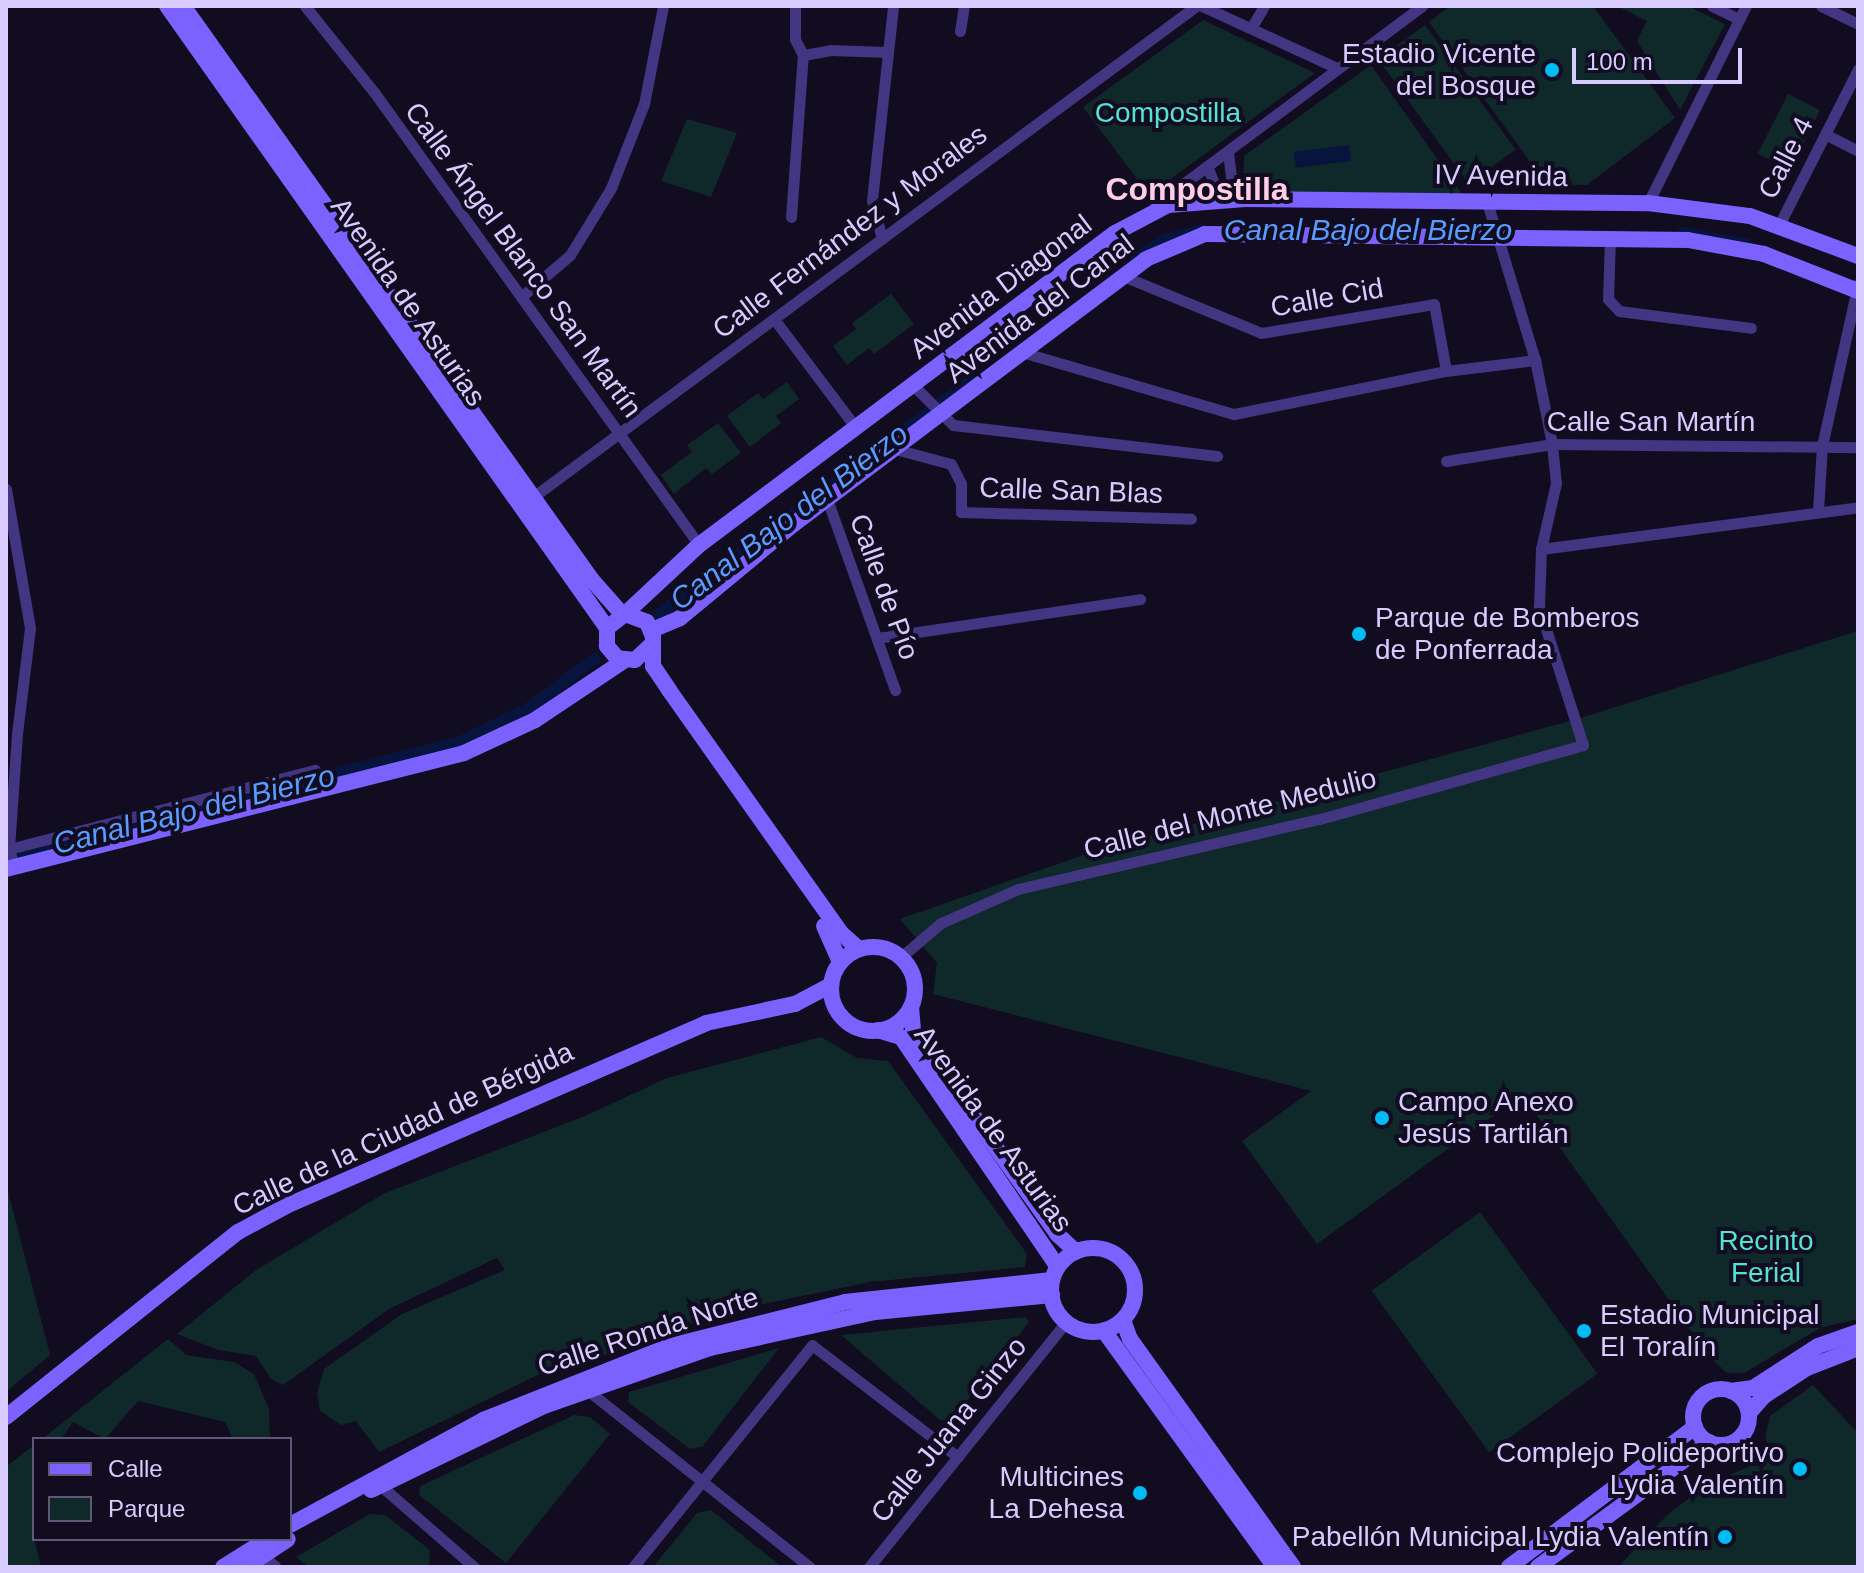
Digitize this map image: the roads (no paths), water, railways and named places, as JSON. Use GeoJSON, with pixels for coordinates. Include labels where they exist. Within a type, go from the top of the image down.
{"type":"FeatureCollection","features":[{"type":"Feature","properties":{"kind":"street","name":"Avenida de Asturias"},"geometry":{"type":"LineString","coordinates":[[167,6],[607,628]]}},
{"type":"Feature","properties":{"kind":"street","name":"Avenida de Asturias"},"geometry":{"type":"LineString","coordinates":[[183,6],[533,497],[623,614]]}},
{"type":"Feature","properties":{"kind":"street","name":"Calle Ángel Blanco San Martín"},"geometry":{"type":"LineString","coordinates":[[305,6],[521,297],[699,545]]}},
{"type":"Feature","properties":{"kind":"street"},"geometry":{"type":"LineString","coordinates":[[521,297],[570,255],[605,200],[644,104],[663,6]]}},
{"type":"Feature","properties":{"kind":"street"},"geometry":{"type":"LineString","coordinates":[[791,217],[803,55],[795,39],[795,6]]}},
{"type":"Feature","properties":{"kind":"street"},"geometry":{"type":"LineString","coordinates":[[882,239],[872,200],[893,6]]}},
{"type":"Feature","properties":{"kind":"street"},"geometry":{"type":"LineString","coordinates":[[960,31],[964,6]]}},
{"type":"Feature","properties":{"kind":"street","name":"Calle Fernández y Morales"},"geometry":{"type":"LineString","coordinates":[[533,497],[1196,6]]}},
{"type":"Feature","properties":{"kind":"street"},"geometry":{"type":"LineString","coordinates":[[1202,6],[1253,25],[1337,68]]}},
{"type":"Feature","properties":{"kind":"street"},"geometry":{"type":"LineString","coordinates":[[1253,25],[1264,6]]}},
{"type":"Feature","properties":{"kind":"street","name":"Avenida Diagonal"},"geometry":{"type":"LineString","coordinates":[[623,614],[651,584],[699,545],[1422,6]]}},
{"type":"Feature","properties":{"kind":"street"},"geometry":{"type":"LineString","coordinates":[[1712,6],[1739,19]]}},
{"type":"Feature","properties":{"kind":"street"},"geometry":{"type":"LineString","coordinates":[[1648,203],[1746,6]]}},
{"type":"Feature","properties":{"kind":"street"},"geometry":{"type":"LineString","coordinates":[[1821,6],[1858,24]]}},
{"type":"Feature","properties":{"kind":"street"},"geometry":{"type":"LineString","coordinates":[[803,55],[830,50],[888,52]]}},
{"type":"Feature","properties":{"kind":"street","name":"Calle 4"},"geometry":{"type":"LineString","coordinates":[[1779,225],[1858,69]]}},
{"type":"Feature","properties":{"kind":"street"},"geometry":{"type":"LineString","coordinates":[[1825,134],[1858,151]]}},
{"type":"Feature","properties":{"kind":"street"},"geometry":{"type":"LineString","coordinates":[[1228,152],[1232,183],[1245,199]]}},
{"type":"Feature","properties":{"kind":"street"},"geometry":{"type":"LineString","coordinates":[[1207,166],[1221,200]]}},
{"type":"Feature","properties":{"kind":"street","name":"IV Avenida"},"geometry":{"type":"LineString","coordinates":[[1139,217],[1168,205],[1245,199],[1488,206],[1648,203],[1750,216],[1858,256]]}},
{"type":"Feature","properties":{"kind":"street"},"geometry":{"type":"LineString","coordinates":[[1488,206],[1535,360],[1552,444],[1555,495],[1541,549],[1858,507]]}},
{"type":"Feature","properties":{"kind":"street","name":"Avenida del Canal"},"geometry":{"type":"LineString","coordinates":[[650,632],[680,618],[827,499],[1025,353],[1123,276],[1184,241],[1230,231],[1610,237],[1731,247],[1857,287]]}},
{"type":"Feature","properties":{"kind":"street"},"geometry":{"type":"LineString","coordinates":[[1610,237],[1608,299],[1619,311],[1751,328]]}},
{"type":"Feature","properties":{"kind":"street","name":"Calle Cid"},"geometry":{"type":"LineString","coordinates":[[1123,276],[1261,333],[1434,304],[1446,371]]}},
{"type":"Feature","properties":{"kind":"street"},"geometry":{"type":"LineString","coordinates":[[1818,511],[1822,446],[1857,287]]}},
{"type":"Feature","properties":{"kind":"street"},"geometry":{"type":"LineString","coordinates":[[774,319],[856,428]]}},
{"type":"Feature","properties":{"kind":"street"},"geometry":{"type":"LineString","coordinates":[[1025,353],[1234,414],[1446,371],[1535,360]]}},
{"type":"Feature","properties":{"kind":"street"},"geometry":{"type":"LineString","coordinates":[[914,386],[940,416],[953,425],[1217,456]]}},
{"type":"Feature","properties":{"kind":"street","name":"Calle San Martín"},"geometry":{"type":"LineString","coordinates":[[1446,461],[1552,444],[1858,447]]}},
{"type":"Feature","properties":{"kind":"street","name":"Calle San Blas"},"geometry":{"type":"LineString","coordinates":[[895,449],[951,464],[961,484],[961,512],[1191,519]]}},
{"type":"Feature","properties":{"kind":"street"},"geometry":{"type":"LineString","coordinates":[[6,489],[30,628],[9,849],[10,868],[321,790],[501,739],[605,671],[642,657],[650,632]]}},
{"type":"Feature","properties":{"kind":"street","name":"Calle de Pío"},"geometry":{"type":"LineString","coordinates":[[827,499],[895,690]]}},
{"type":"Feature","properties":{"kind":"street","name":"Calle del Monte Medulio"},"geometry":{"type":"LineString","coordinates":[[901,957],[941,923],[1018,889],[1320,819],[1583,745],[1539,607],[1541,549]]}},
{"type":"Feature","properties":{"kind":"street"},"geometry":{"type":"LineString","coordinates":[[651,584],[644,599],[653,666],[841,933],[859,949]]}},
{"type":"Feature","properties":{"kind":"street","name":"Avenida Diagonal"},"geometry":{"type":"LineString","coordinates":[[610,601],[651,584]]}},
{"type":"Feature","properties":{"kind":"street"},"geometry":{"type":"LineString","coordinates":[[877,638],[1140,599]]}},
{"type":"Feature","properties":{"kind":"street"},"geometry":{"type":"LineString","coordinates":[[605,671],[610,652],[607,628],[623,614],[650,632]]}},
{"type":"Feature","properties":{"kind":"street"},"geometry":{"type":"LineString","coordinates":[[610,652],[647,675],[834,940],[840,962]]}},
{"type":"Feature","properties":{"kind":"street"},"geometry":{"type":"LineString","coordinates":[[9,849],[315,770],[321,790]]}},
{"type":"Feature","properties":{"kind":"street"},"geometry":{"type":"LineString","coordinates":[[874,946],[901,957],[915,980],[911,1007],[898,1023],[878,1030],[850,1024],[836,1009],[831,985],[840,962],[859,949],[874,946]]}},
{"type":"Feature","properties":{"kind":"street","name":"Calle de la Ciudad de Bérgida"},"geometry":{"type":"LineString","coordinates":[[6,1417],[238,1232],[286,1206],[706,1023],[816,996],[831,985]]}},
{"type":"Feature","properties":{"kind":"street","name":"Calle de la Ciudad de Bérgida"},"geometry":{"type":"LineString","coordinates":[[778,1007],[836,1009]]}},
{"type":"Feature","properties":{"kind":"street","name":"Avenida de Asturias"},"geometry":{"type":"LineString","coordinates":[[911,1007],[913,1031],[1057,1234],[1076,1252]]}},
{"type":"Feature","properties":{"kind":"street","name":"Avenida de Asturias"},"geometry":{"type":"LineString","coordinates":[[878,1030],[901,1037],[1054,1281]]}},
{"type":"Feature","properties":{"kind":"street"},"geometry":{"type":"LineString","coordinates":[[1076,1252],[1110,1252],[1129,1267],[1136,1290],[1123,1320],[1104,1331],[1084,1331],[1066,1322],[1054,1281],[1076,1252]]}},
{"type":"Feature","properties":{"kind":"street","name":"Calle Ronda Norte"},"geometry":{"type":"LineString","coordinates":[[292,1536],[380,1485],[586,1389],[710,1348],[815,1323],[1054,1281]]}},
{"type":"Feature","properties":{"kind":"street","name":"Calle Ronda Norte"},"geometry":{"type":"LineString","coordinates":[[292,1524],[483,1420],[670,1346],[845,1302],[1054,1281]]}},
{"type":"Feature","properties":{"kind":"street"},"geometry":{"type":"LineString","coordinates":[[1123,1320],[1130,1339],[1293,1567]]}},
{"type":"Feature","properties":{"kind":"street","name":"Calle Juana Ginzo"},"geometry":{"type":"LineString","coordinates":[[869,1567],[1066,1322]]}},
{"type":"Feature","properties":{"kind":"street"},"geometry":{"type":"LineString","coordinates":[[633,1567],[812,1345],[815,1323]]}},
{"type":"Feature","properties":{"kind":"street"},"geometry":{"type":"LineString","coordinates":[[1104,1331],[1275,1567]]}},
{"type":"Feature","properties":{"kind":"street"},"geometry":{"type":"LineString","coordinates":[[1858,1332],[1818,1346],[1753,1388],[1705,1394],[1695,1407],[1695,1427],[1709,1442],[1720,1445],[1740,1438],[1749,1413],[1807,1368],[1858,1348]]}},
{"type":"Feature","properties":{"kind":"street"},"geometry":{"type":"LineString","coordinates":[[812,1345],[958,1457]]}},
{"type":"Feature","properties":{"kind":"street"},"geometry":{"type":"LineString","coordinates":[[586,1389],[810,1567]]}},
{"type":"Feature","properties":{"kind":"street"},"geometry":{"type":"LineString","coordinates":[[1731,1391],[1749,1413]]}},
{"type":"Feature","properties":{"kind":"street"},"geometry":{"type":"LineString","coordinates":[[1509,1567],[1695,1427]]}},
{"type":"Feature","properties":{"kind":"street"},"geometry":{"type":"LineString","coordinates":[[1538,1567],[1709,1442]]}},
{"type":"Feature","properties":{"kind":"street"},"geometry":{"type":"LineString","coordinates":[[380,1485],[465,1565]]}},
{"type":"Feature","properties":{"kind":"street"},"geometry":{"type":"LineString","coordinates":[[261,1547],[276,1567]]}},
{"type":"Feature","properties":{"kind":"street","name":"Calle Ronda Norte"},"geometry":{"type":"LineString","coordinates":[[223,1567],[261,1547]]}},
{"type":"Feature","properties":{"kind":"street","name":"Calle Ronda Norte"},"geometry":{"type":"LineString","coordinates":[[246,1567],[261,1547]]}},
{"type":"Feature","properties":{"kind":"water"},"geometry":{"type":"Polygon","coordinates":[[[1349,145],[1351,161],[1295,168],[1293,152],[1349,145]]]}},
{"type":"Feature","properties":{"kind":"waterway","name":"Canal Bajo del Bierzo"},"geometry":{"type":"LineString","coordinates":[[1136,257],[1167,239],[1203,230]]}},
{"type":"Feature","properties":{"kind":"waterway","name":"Canal Bajo del Bierzo"},"geometry":{"type":"LineString","coordinates":[[1682,233],[1746,244]]}},
{"type":"Feature","properties":{"kind":"waterway","name":"Canal Bajo del Bierzo"},"geometry":{"type":"LineString","coordinates":[[659,614],[971,381]]}},
{"type":"Feature","properties":{"kind":"waterway","name":"Canal Bajo del Bierzo"},"geometry":{"type":"LineString","coordinates":[[6,858],[458,743],[526,710],[595,659]]}},
{"type":"Feature","properties":{"kind":"place","name":"Estadio Vicente del Bosque"},"geometry":{"type":"Point","coordinates":[1552,70]}},
{"type":"Feature","properties":{"kind":"place","name":"Parque de Bomberos de Ponferrada"},"geometry":{"type":"Point","coordinates":[1359,634]}},
{"type":"Feature","properties":{"kind":"place","name":"Campo Anexo Jesús Tartilán"},"geometry":{"type":"Point","coordinates":[1382,1118]}},
{"type":"Feature","properties":{"kind":"place","name":"Estadio Municipal El Toralín"},"geometry":{"type":"Point","coordinates":[1584,1331]}},
{"type":"Feature","properties":{"kind":"place","name":"Complejo Polideportivo Lydia Valentín"},"geometry":{"type":"Point","coordinates":[1800,1469]}},
{"type":"Feature","properties":{"kind":"place","name":"Multicines La Dehesa"},"geometry":{"type":"Point","coordinates":[1140,1493]}},
{"type":"Feature","properties":{"kind":"place","name":"Pabellón Municipal Lydia Valentín"},"geometry":{"type":"Point","coordinates":[1725,1537]}},
{"type":"Feature","properties":{"kind":"district","name":"Compostilla"},"geometry":{"type":"Point","coordinates":[1197,189]}},
{"type":"Feature","properties":{"kind":"park label","name":"Recinto Ferial"},"geometry":{"type":"Point","coordinates":[1766,1257]}}]}
